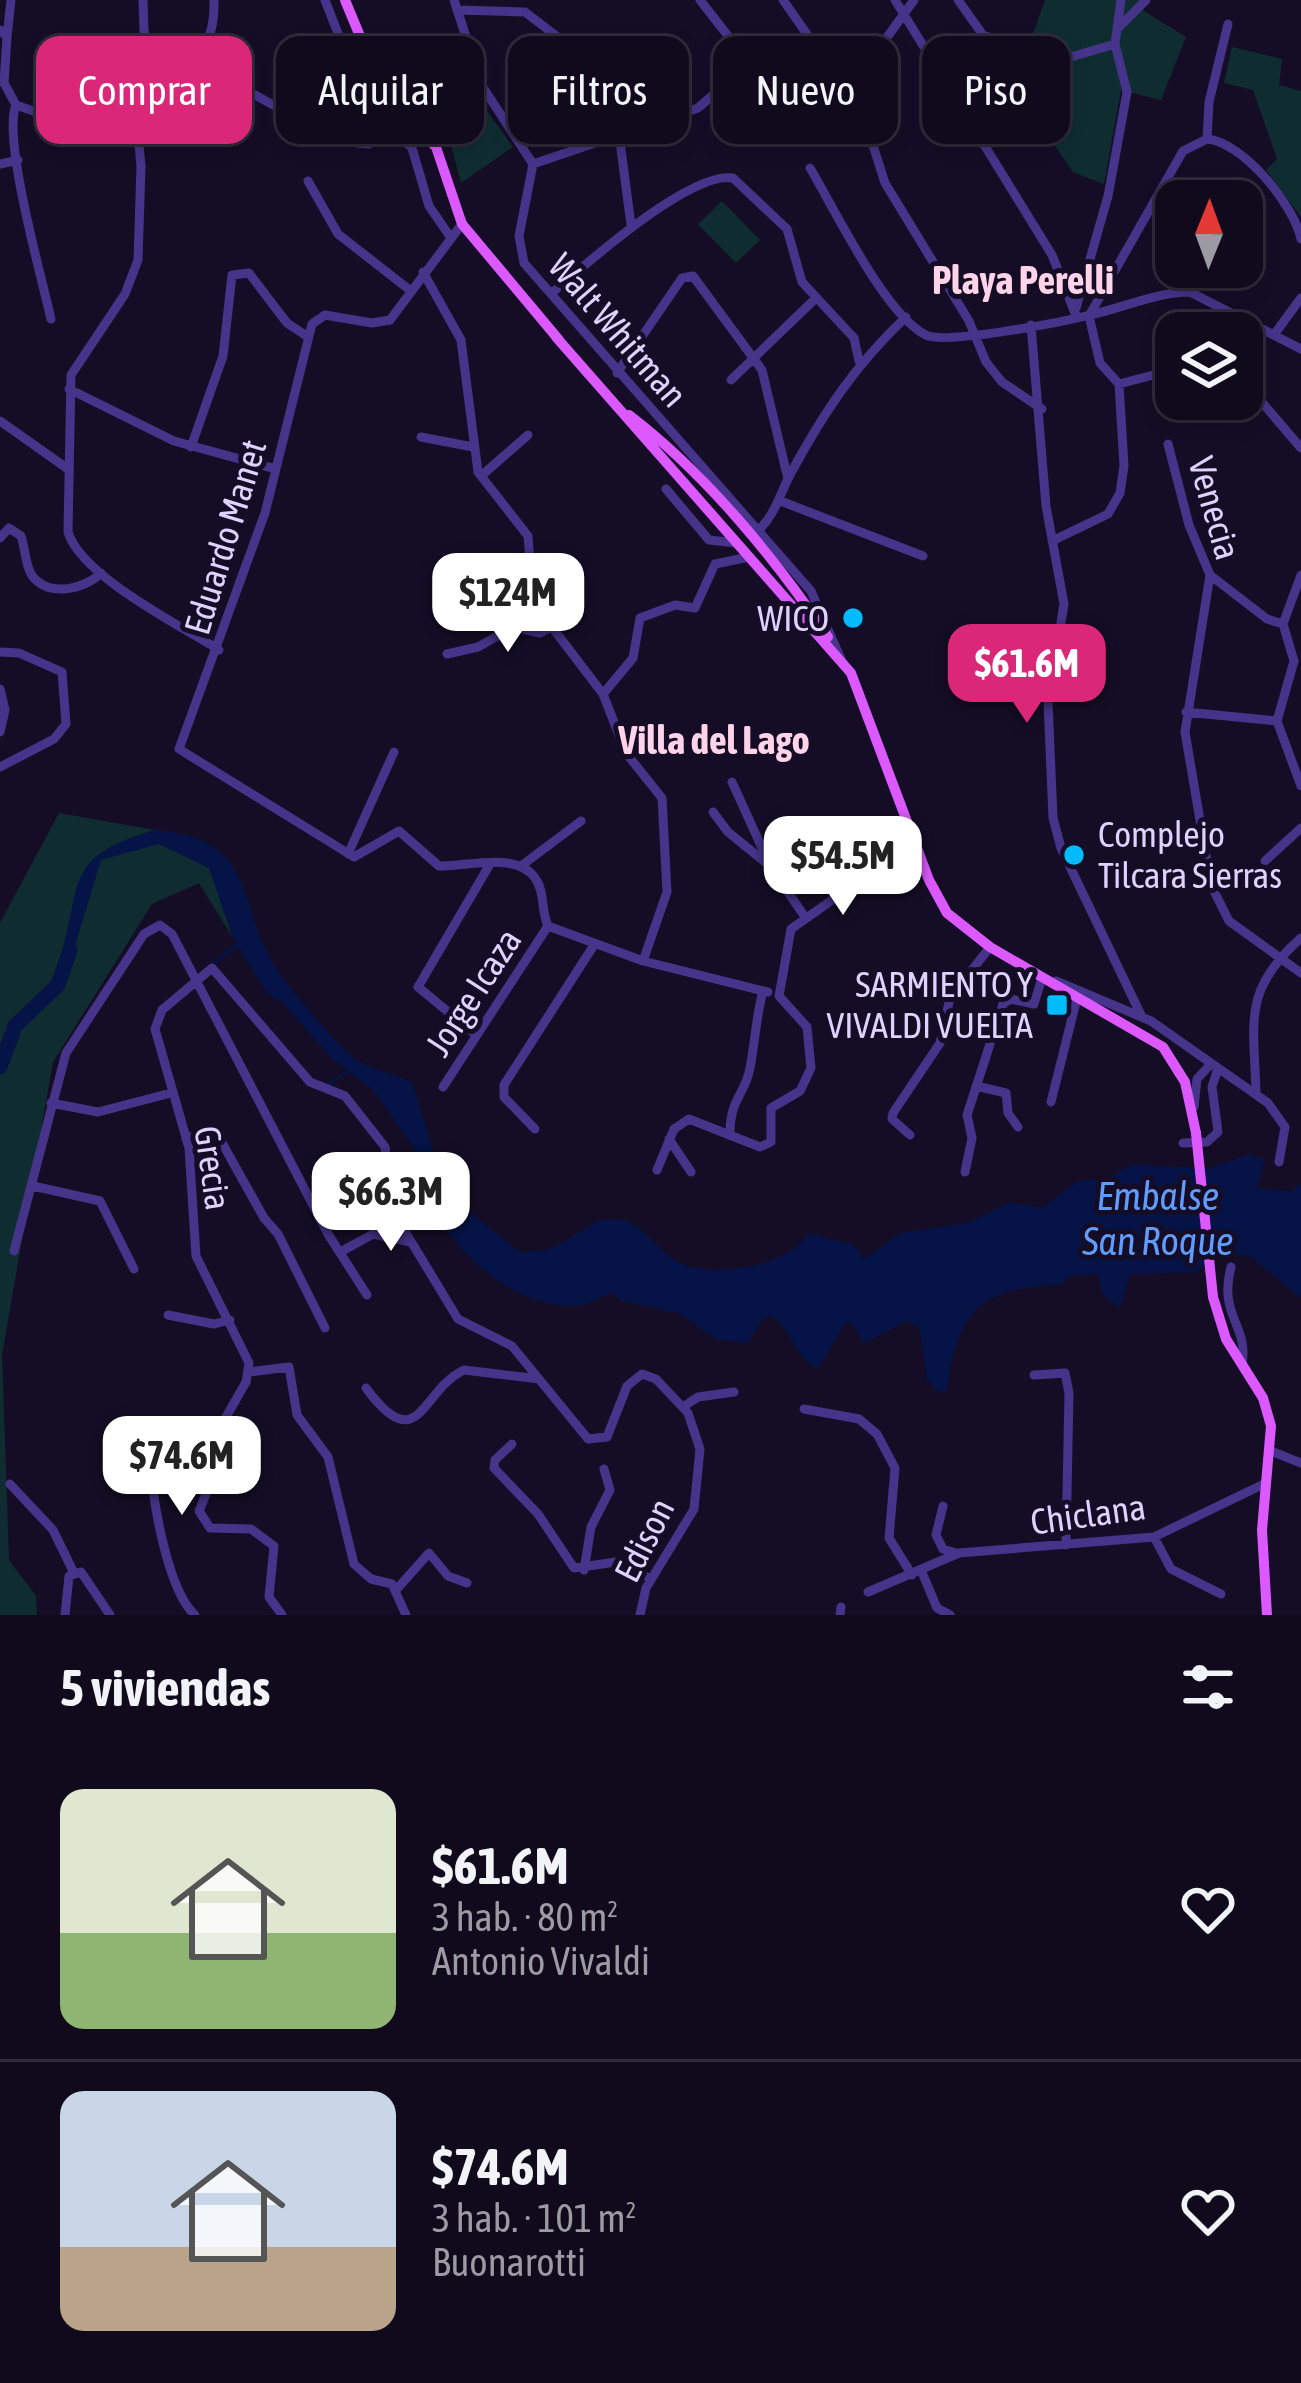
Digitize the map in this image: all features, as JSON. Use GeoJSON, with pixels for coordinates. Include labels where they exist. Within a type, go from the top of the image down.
{"type":"FeatureCollection","features":[{"type":"Feature","properties":{"kind":"main road"},"geometry":{"type":"LineString","coordinates":[[345,0],[361,36]]}},
{"type":"Feature","properties":{"kind":"main road"},"geometry":{"type":"LineString","coordinates":[[434,144],[462,224],[669,468],[840,657]]}},
{"type":"Feature","properties":{"kind":"main road"},"geometry":{"type":"LineString","coordinates":[[556,337],[754,535],[799,594],[863,699],[940,903],[963,929],[990,947],[1163,1047],[1183,1077],[1196,1133],[1213,1297],[1222,1329],[1269,1416],[1271,1451],[1262,1530],[1267,1615]]}},
{"type":"Feature","properties":{"kind":"main road"},"geometry":{"type":"LineString","coordinates":[[669,468],[736,537],[754,535]]}},
{"type":"Feature","properties":{"kind":"main road"},"geometry":{"type":"LineString","coordinates":[[748,557],[754,535]]}},
{"type":"Feature","properties":{"kind":"street"},"geometry":{"type":"LineString","coordinates":[[11,0],[3,34],[4,82],[16,105],[36,113]]}},
{"type":"Feature","properties":{"kind":"street"},"geometry":{"type":"LineString","coordinates":[[143,0],[145,36]]}},
{"type":"Feature","properties":{"kind":"street"},"geometry":{"type":"LineString","coordinates":[[210,36],[214,0]]}},
{"type":"Feature","properties":{"kind":"street"},"geometry":{"type":"LineString","coordinates":[[325,0],[339,36]]}},
{"type":"Feature","properties":{"kind":"street"},"geometry":{"type":"LineString","coordinates":[[700,0],[727,36]]}},
{"type":"Feature","properties":{"kind":"street"},"geometry":{"type":"LineString","coordinates":[[783,0],[809,36]]}},
{"type":"Feature","properties":{"kind":"street"},"geometry":{"type":"LineString","coordinates":[[895,0],[1052,255],[1100,363],[1119,384],[1126,438],[1115,506],[1099,520],[1052,541]]}},
{"type":"Feature","properties":{"kind":"street"},"geometry":{"type":"LineString","coordinates":[[888,36],[914,0]]}},
{"type":"Feature","properties":{"kind":"street"},"geometry":{"type":"LineString","coordinates":[[958,0],[983,35],[1036,55],[1064,59],[1115,44]]}},
{"type":"Feature","properties":{"kind":"street"},"geometry":{"type":"LineString","coordinates":[[1080,314],[1126,92],[1115,44],[1121,0]]}},
{"type":"Feature","properties":{"kind":"street"},"geometry":{"type":"LineString","coordinates":[[1117,29],[1146,0]]}},
{"type":"Feature","properties":{"kind":"street"},"geometry":{"type":"LineString","coordinates":[[556,36],[525,12],[456,5],[482,86],[533,164],[590,144]]}},
{"type":"Feature","properties":{"kind":"street"},"geometry":{"type":"LineString","coordinates":[[1207,139],[1209,102],[1228,24]]}},
{"type":"Feature","properties":{"kind":"street"},"geometry":{"type":"LineString","coordinates":[[16,105],[11,116],[18,160],[51,319]]}},
{"type":"Feature","properties":{"kind":"street"},"geometry":{"type":"LineString","coordinates":[[1080,314],[1184,151],[1207,139],[1229,145],[1293,216],[1301,234]]}},
{"type":"Feature","properties":{"kind":"street"},"geometry":{"type":"LineString","coordinates":[[139,144],[136,269],[125,295],[76,363],[70,389],[68,532],[80,554],[101,573],[219,650]]}},
{"type":"Feature","properties":{"kind":"street"},"geometry":{"type":"LineString","coordinates":[[407,144],[430,206],[448,235]]}},
{"type":"Feature","properties":{"kind":"street"},"geometry":{"type":"LineString","coordinates":[[620,144],[631,225]]}},
{"type":"Feature","properties":{"kind":"street"},"geometry":{"type":"LineString","coordinates":[[873,144],[885,183],[976,333],[986,362],[1002,382],[1042,409]]}},
{"type":"Feature","properties":{"kind":"street"},"geometry":{"type":"LineString","coordinates":[[0,164],[18,160]]}},
{"type":"Feature","properties":{"kind":"street","name":"Walt Whitman"},"geometry":{"type":"LineString","coordinates":[[533,164],[519,249],[524,263],[754,535]]}},
{"type":"Feature","properties":{"kind":"street"},"geometry":{"type":"LineString","coordinates":[[810,167],[864,262],[906,317],[937,338],[959,341],[976,333],[1182,292],[1231,312]]}},
{"type":"Feature","properties":{"kind":"street"},"geometry":{"type":"LineString","coordinates":[[553,293],[631,225],[723,177],[740,182],[787,229],[797,272],[854,338],[859,361]]}},
{"type":"Feature","properties":{"kind":"street"},"geometry":{"type":"LineString","coordinates":[[308,181],[338,234],[411,291]]}},
{"type":"Feature","properties":{"kind":"street"},"geometry":{"type":"LineString","coordinates":[[191,447],[223,356],[229,279],[236,271],[254,276],[287,323],[308,337],[316,319],[326,314],[386,322],[448,235],[462,224]]}},
{"type":"Feature","properties":{"kind":"street"},"geometry":{"type":"LineString","coordinates":[[423,272],[461,340],[473,448],[482,476],[527,536],[531,574],[553,626],[603,694],[626,753],[656,789],[664,809],[667,892],[643,961]]}},
{"type":"Feature","properties":{"kind":"street"},"geometry":{"type":"LineString","coordinates":[[610,394],[687,275],[698,280],[753,354],[768,387],[788,478]]}},
{"type":"Feature","properties":{"kind":"street"},"geometry":{"type":"LineString","coordinates":[[731,380],[816,298]]}},
{"type":"Feature","properties":{"kind":"street"},"geometry":{"type":"LineString","coordinates":[[1276,332],[1301,298]]}},
{"type":"Feature","properties":{"kind":"street"},"geometry":{"type":"LineString","coordinates":[[754,535],[783,502],[788,478],[859,361],[906,317]]}},
{"type":"Feature","properties":{"kind":"street"},"geometry":{"type":"LineString","coordinates":[[1030,325],[1052,541],[1064,604],[1048,702],[1053,818],[1061,848],[1141,1016]]}},
{"type":"Feature","properties":{"kind":"street"},"geometry":{"type":"LineString","coordinates":[[1263,326],[1301,349]]}},
{"type":"Feature","properties":{"kind":"street","name":"Eduardo Manet"},"geometry":{"type":"LineString","coordinates":[[308,337],[276,470],[219,650],[179,749],[348,854]]}},
{"type":"Feature","properties":{"kind":"street"},"geometry":{"type":"LineString","coordinates":[[1119,384],[1155,375]]}},
{"type":"Feature","properties":{"kind":"street"},"geometry":{"type":"LineString","coordinates":[[70,389],[191,447],[276,470]]}},
{"type":"Feature","properties":{"kind":"street"},"geometry":{"type":"LineString","coordinates":[[1263,404],[1301,448]]}},
{"type":"Feature","properties":{"kind":"street"},"geometry":{"type":"LineString","coordinates":[[0,421],[68,469]]}},
{"type":"Feature","properties":{"kind":"street"},"geometry":{"type":"LineString","coordinates":[[482,476],[528,435]]}},
{"type":"Feature","properties":{"kind":"street"},"geometry":{"type":"LineString","coordinates":[[421,437],[473,448]]}},
{"type":"Feature","properties":{"kind":"street","name":"Venecia"},"geometry":{"type":"LineString","coordinates":[[1168,444],[1189,525],[1210,575],[1186,712],[1187,758],[1217,904],[1229,921],[1301,973]]}},
{"type":"Feature","properties":{"kind":"street"},"geometry":{"type":"LineString","coordinates":[[667,489],[710,540],[736,543]]}},
{"type":"Feature","properties":{"kind":"street"},"geometry":{"type":"LineString","coordinates":[[783,502],[923,556]]}},
{"type":"Feature","properties":{"kind":"street"},"geometry":{"type":"LineString","coordinates":[[0,538],[9,528],[21,536],[31,573],[50,587],[83,586],[101,573]]}},
{"type":"Feature","properties":{"kind":"street"},"geometry":{"type":"LineString","coordinates":[[603,694],[633,658],[640,618],[675,605],[695,608],[715,564],[748,557]]}},
{"type":"Feature","properties":{"kind":"street"},"geometry":{"type":"LineString","coordinates":[[1210,575],[1267,619],[1283,624]]}},
{"type":"Feature","properties":{"kind":"street"},"geometry":{"type":"LineString","coordinates":[[1301,575],[1283,624],[1294,662],[1277,721],[1301,786]]}},
{"type":"Feature","properties":{"kind":"street"},"geometry":{"type":"LineString","coordinates":[[447,654],[478,647],[514,627],[540,633],[553,626]]}},
{"type":"Feature","properties":{"kind":"street"},"geometry":{"type":"LineString","coordinates":[[0,652],[24,655],[62,671],[66,724],[54,739],[0,767]]}},
{"type":"Feature","properties":{"kind":"street"},"geometry":{"type":"LineString","coordinates":[[0,689],[5,710],[0,732]]}},
{"type":"Feature","properties":{"kind":"street"},"geometry":{"type":"LineString","coordinates":[[1186,712],[1277,721]]}},
{"type":"Feature","properties":{"kind":"street"},"geometry":{"type":"LineString","coordinates":[[1286,750],[1301,740]]}},
{"type":"Feature","properties":{"kind":"street"},"geometry":{"type":"LineString","coordinates":[[394,752],[348,854],[359,856],[399,831],[439,866],[521,866],[537,879],[548,926],[643,961],[779,996],[807,1027],[810,1072],[800,1091],[771,1108],[769,1145],[760,1147],[730,1131],[689,1119],[669,1139],[657,1170]]}},
{"type":"Feature","properties":{"kind":"street"},"geometry":{"type":"LineString","coordinates":[[732,782],[770,866],[805,917]]}},
{"type":"Feature","properties":{"kind":"street"},"geometry":{"type":"LineString","coordinates":[[713,812],[724,828],[770,866]]}},
{"type":"Feature","properties":{"kind":"street"},"geometry":{"type":"LineString","coordinates":[[521,866],[581,821]]}},
{"type":"Feature","properties":{"kind":"street"},"geometry":{"type":"LineString","coordinates":[[1265,861],[1301,828]]}},
{"type":"Feature","properties":{"kind":"street"},"geometry":{"type":"LineString","coordinates":[[779,996],[787,937],[805,917],[914,842]]}},
{"type":"Feature","properties":{"kind":"street"},"geometry":{"type":"LineString","coordinates":[[476,1035],[418,987],[490,864]]}},
{"type":"Feature","properties":{"kind":"street"},"geometry":{"type":"LineString","coordinates":[[14,1251],[66,1053],[95,1000],[148,929],[160,925],[172,934],[367,1295]]}},
{"type":"Feature","properties":{"kind":"street","name":"Jorge Icaza"},"geometry":{"type":"LineString","coordinates":[[443,1087],[548,926]]}},
{"type":"Feature","properties":{"kind":"street"},"geometry":{"type":"LineString","coordinates":[[1256,1094],[1254,998],[1277,959],[1301,938]]}},
{"type":"Feature","properties":{"kind":"street"},"geometry":{"type":"LineString","coordinates":[[535,1129],[504,1097],[504,1085],[594,945]]}},
{"type":"Feature","properties":{"kind":"street"},"geometry":{"type":"LineString","coordinates":[[910,1135],[892,1119],[893,1113],[940,1043],[950,998],[990,947]]}},
{"type":"Feature","properties":{"kind":"street"},"geometry":{"type":"LineString","coordinates":[[195,977],[207,969],[219,970],[310,1082],[347,1099],[387,1152],[389,1199],[458,1319],[507,1342],[582,1436],[600,1441],[607,1437],[627,1387],[642,1374],[651,1375],[683,1407],[698,1397],[734,1392]]}},
{"type":"Feature","properties":{"kind":"street"},"geometry":{"type":"LineString","coordinates":[[964,1172],[972,1138],[967,1115],[1003,1004],[1010,999],[1034,1004],[1039,976],[1141,1016],[1256,1094],[1285,1127],[1279,1162]]}},
{"type":"Feature","properties":{"kind":"street","name":"Grecia"},"geometry":{"type":"LineString","coordinates":[[195,977],[155,1022],[186,1138],[196,1256],[248,1353],[249,1372]]}},
{"type":"Feature","properties":{"kind":"street"},"geometry":{"type":"LineString","coordinates":[[730,1131],[733,1099],[750,1070],[764,991]]}},
{"type":"Feature","properties":{"kind":"street"},"geometry":{"type":"LineString","coordinates":[[1051,1102],[1077,998]]}},
{"type":"Feature","properties":{"kind":"street"},"geometry":{"type":"LineString","coordinates":[[1193,1113],[1197,1079],[1213,1068]]}},
{"type":"Feature","properties":{"kind":"street"},"geometry":{"type":"LineString","coordinates":[[1183,1143],[1208,1142],[1218,1132],[1213,1068]]}},
{"type":"Feature","properties":{"kind":"street"},"geometry":{"type":"LineString","coordinates":[[976,1086],[1006,1093],[1008,1113],[1018,1127]]}},
{"type":"Feature","properties":{"kind":"street"},"geometry":{"type":"LineString","coordinates":[[51,1103],[98,1112],[171,1093]]}},
{"type":"Feature","properties":{"kind":"street"},"geometry":{"type":"LineString","coordinates":[[186,1138],[208,1129],[216,1132],[264,1218],[278,1234],[325,1328]]}},
{"type":"Feature","properties":{"kind":"street"},"geometry":{"type":"LineString","coordinates":[[669,1139],[692,1172]]}},
{"type":"Feature","properties":{"kind":"street"},"geometry":{"type":"LineString","coordinates":[[32,1186],[100,1201],[134,1269]]}},
{"type":"Feature","properties":{"kind":"street"},"geometry":{"type":"LineString","coordinates":[[342,1251],[373,1234],[411,1242]]}},
{"type":"Feature","properties":{"kind":"street"},"geometry":{"type":"LineString","coordinates":[[1231,1267],[1227,1308],[1245,1342],[1242,1364]]}},
{"type":"Feature","properties":{"kind":"street"},"geometry":{"type":"LineString","coordinates":[[168,1315],[214,1324],[230,1320]]}},
{"type":"Feature","properties":{"kind":"street"},"geometry":{"type":"LineString","coordinates":[[282,1615],[269,1598],[274,1546],[251,1529],[210,1528],[201,1521],[200,1506],[218,1465],[217,1437],[249,1372],[262,1374],[286,1364],[297,1415],[328,1457],[354,1564],[396,1590],[406,1615]]}},
{"type":"Feature","properties":{"kind":"street"},"geometry":{"type":"LineString","coordinates":[[366,1388],[390,1415],[410,1419],[428,1410],[453,1375],[464,1370],[539,1379]]}},
{"type":"Feature","properties":{"kind":"street"},"geometry":{"type":"LineString","coordinates":[[1034,1375],[1065,1372],[1069,1393],[1066,1545]]}},
{"type":"Feature","properties":{"kind":"street","name":"Edison"},"geometry":{"type":"LineString","coordinates":[[640,1615],[651,1579],[696,1504],[699,1442],[683,1407]]}},
{"type":"Feature","properties":{"kind":"street"},"geometry":{"type":"LineString","coordinates":[[804,1408],[850,1416],[877,1434],[895,1468],[889,1538],[937,1608],[950,1615]]}},
{"type":"Feature","properties":{"kind":"street"},"geometry":{"type":"LineString","coordinates":[[195,1615],[184,1604],[167,1556],[152,1482],[176,1460],[187,1437],[217,1437]]}},
{"type":"Feature","properties":{"kind":"street"},"geometry":{"type":"LineString","coordinates":[[512,1444],[495,1460],[494,1468],[538,1514],[568,1564],[584,1570],[616,1562],[651,1579]]}},
{"type":"Feature","properties":{"kind":"street"},"geometry":{"type":"LineString","coordinates":[[1271,1451],[1301,1462]]}},
{"type":"Feature","properties":{"kind":"street"},"geometry":{"type":"LineString","coordinates":[[584,1570],[593,1521],[610,1490],[604,1469]]}},
{"type":"Feature","properties":{"kind":"street","name":"Chiclana"},"geometry":{"type":"LineString","coordinates":[[868,1592],[959,1553],[1154,1537],[1266,1483]]}},
{"type":"Feature","properties":{"kind":"street"},"geometry":{"type":"LineString","coordinates":[[10,1484],[53,1530],[74,1573]]}},
{"type":"Feature","properties":{"kind":"street"},"geometry":{"type":"LineString","coordinates":[[943,1506],[934,1529],[939,1545],[959,1553]]}},
{"type":"Feature","properties":{"kind":"street"},"geometry":{"type":"LineString","coordinates":[[1154,1537],[1171,1569],[1221,1594]]}},
{"type":"Feature","properties":{"kind":"street"},"geometry":{"type":"LineString","coordinates":[[396,1590],[429,1553],[448,1576],[467,1583]]}},
{"type":"Feature","properties":{"kind":"street"},"geometry":{"type":"LineString","coordinates":[[65,1615],[68,1582],[74,1573]]}},
{"type":"Feature","properties":{"kind":"street"},"geometry":{"type":"LineString","coordinates":[[74,1573],[87,1576],[110,1615]]}},
{"type":"Feature","properties":{"kind":"green space"},"geometry":{"type":"Polygon","coordinates":[[[1045,0],[1142,0],[1139,8],[1186,37],[1161,100],[1121,90],[1104,184],[1073,172],[1053,144],[1070,144],[1070,36],[1032,36],[1045,0]]]}},
{"type":"Feature","properties":{"kind":"green space"},"geometry":{"type":"Polygon","coordinates":[[[1232,47],[1282,59],[1279,85],[1301,91],[1301,217],[1266,170],[1277,159],[1253,90],[1224,83],[1232,47]]]}},
{"type":"Feature","properties":{"kind":"green space"},"geometry":{"type":"Polygon","coordinates":[[[484,107],[513,147],[461,183],[451,144],[484,144],[484,107]]]}},
{"type":"Feature","properties":{"kind":"green space"},"geometry":{"type":"Polygon","coordinates":[[[722,201],[760,240],[736,263],[698,224],[722,201]]]}},
{"type":"Feature","properties":{"kind":"green space"},"geometry":{"type":"Polygon","coordinates":[[[59,813],[155,830],[160,844],[209,868],[233,938],[199,883],[152,904],[53,1062],[2,1355],[9,1560],[36,1596],[37,1615],[0,1615],[0,923],[59,813]]]}},
{"type":"Feature","properties":{"kind":"water","name":"Embalse San Roque"},"geometry":{"type":"Polygon","coordinates":[[[155,830],[188,835],[227,859],[273,963],[301,1001],[359,1061],[412,1082],[433,1150],[423,1174],[520,1252],[548,1249],[594,1223],[614,1219],[633,1224],[671,1258],[692,1267],[729,1269],[768,1262],[799,1245],[808,1233],[854,1245],[864,1259],[900,1233],[969,1223],[1009,1202],[1042,1208],[1078,1181],[1107,1179],[1133,1164],[1207,1169],[1247,1155],[1265,1160],[1257,1188],[1291,1192],[1301,1183],[1301,1298],[1251,1257],[1222,1252],[1196,1272],[1130,1274],[1120,1308],[1104,1296],[1097,1274],[1071,1275],[1062,1284],[1011,1291],[993,1298],[967,1321],[947,1389],[941,1394],[927,1380],[920,1328],[907,1321],[864,1343],[852,1323],[845,1323],[818,1369],[771,1316],[762,1320],[748,1343],[715,1339],[681,1314],[620,1300],[612,1293],[577,1306],[521,1294],[474,1262],[437,1218],[407,1170],[416,1151],[374,1091],[331,1058],[284,1004],[267,993],[233,938],[209,868],[159,844],[101,860],[68,969],[58,966],[75,894],[89,863],[125,840],[155,830]]]}},
{"type":"Feature","properties":{"kind":"waterway"},"geometry":{"type":"LineString","coordinates":[[213,964],[237,945]]}},
{"type":"Feature","properties":{"kind":"waterway"},"geometry":{"type":"LineString","coordinates":[[0,1067],[15,1026],[58,985],[70,950]]}},
{"type":"Feature","properties":{"kind":"waterway"},"geometry":{"type":"LineString","coordinates":[[328,1084],[350,1071]]}},
{"type":"Feature","properties":{"kind":"place","name":"WICO"},"geometry":{"type":"Point","coordinates":[853,618]}},
{"type":"Feature","properties":{"kind":"place","name":"Complejo Tilcara Sierras"},"geometry":{"type":"Point","coordinates":[1074,855]}},
{"type":"Feature","properties":{"kind":"place","name":"SARMIENTO Y VIVALDI VUELTA"},"geometry":{"type":"Point","coordinates":[1057,1005]}},
{"type":"Feature","properties":{"kind":"district","name":"Playa Perelli"},"geometry":{"type":"Point","coordinates":[1023,280]}},
{"type":"Feature","properties":{"kind":"district","name":"Villa del Lago"},"geometry":{"type":"Point","coordinates":[714,740]}}]}
